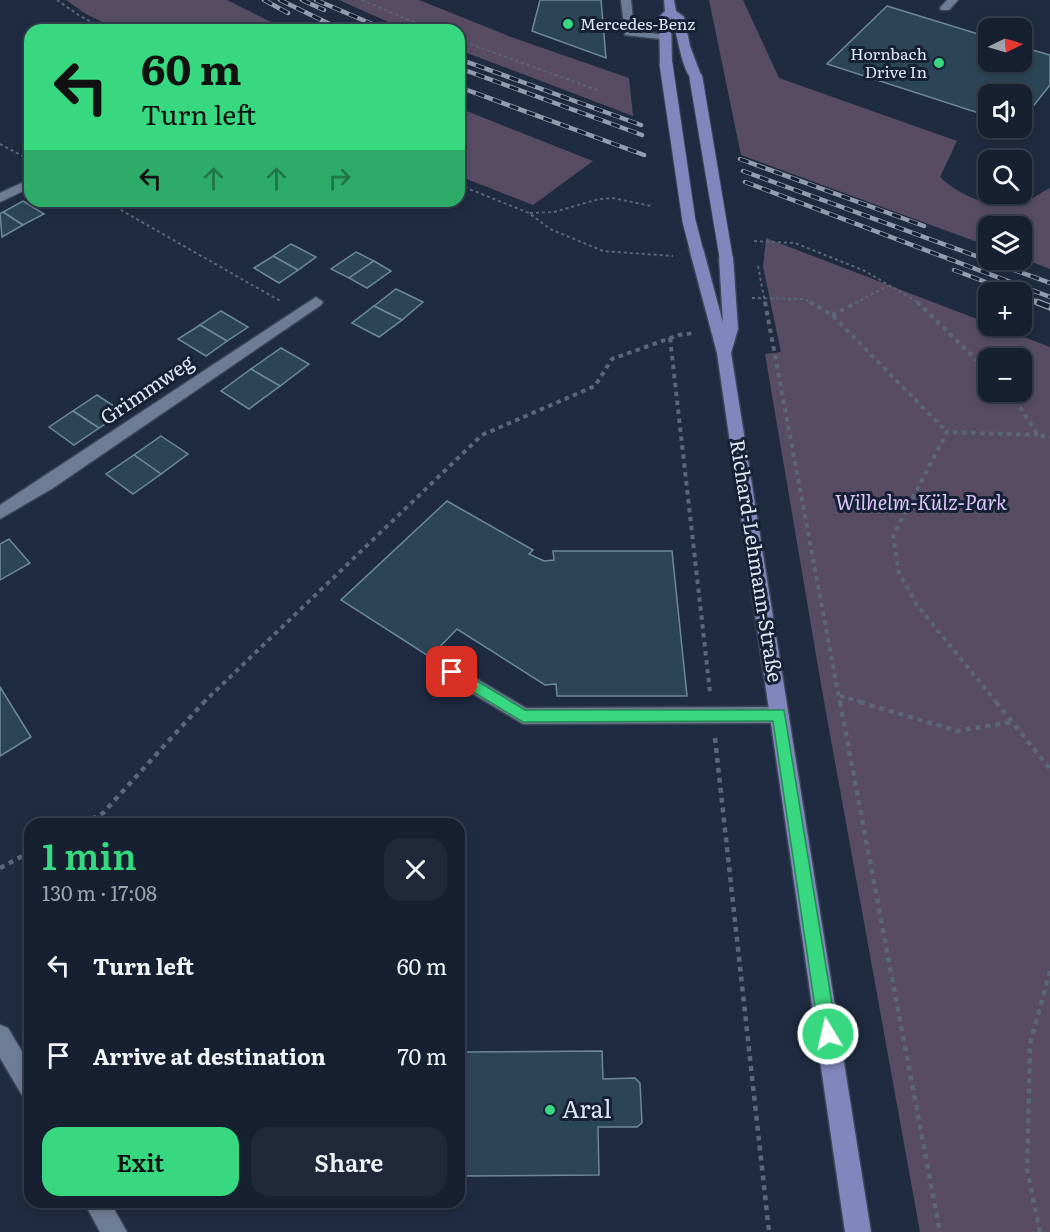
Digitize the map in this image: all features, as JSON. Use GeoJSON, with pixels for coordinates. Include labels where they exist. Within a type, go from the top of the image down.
{"type":"FeatureCollection","features":[{"type":"Feature","properties":{"kind":"main road","name":"Richard-Lehmann-Straße"},"geometry":{"type":"LineString","coordinates":[[670,6],[665,17],[666,64],[689,221],[709,292],[716,330],[724,353],[858,1232]]}},
{"type":"Feature","properties":{"kind":"main road","name":"Richard-Lehmann-Straße"},"geometry":{"type":"LineString","coordinates":[[670,6],[678,18],[684,46],[696,78],[726,257],[730,329],[724,353]]}},
{"type":"Feature","properties":{"kind":"street"},"geometry":{"type":"LineString","coordinates":[[626,0],[629,33],[665,38]]}},
{"type":"Feature","properties":{"kind":"street"},"geometry":{"type":"LineString","coordinates":[[0,198],[24,186]]}},
{"type":"Feature","properties":{"kind":"street","name":"Grimmweg"},"geometry":{"type":"LineString","coordinates":[[0,513],[47,484],[316,302]]}},
{"type":"Feature","properties":{"kind":"street"},"geometry":{"type":"LineString","coordinates":[[452,672],[523,716],[779,715]]}},
{"type":"Feature","properties":{"kind":"street"},"geometry":{"type":"LineString","coordinates":[[0,1035],[24,1077]]}},
{"type":"Feature","properties":{"kind":"street"},"geometry":{"type":"LineString","coordinates":[[100,1208],[114,1232]]}},
{"type":"Feature","properties":{"kind":"path"},"geometry":{"type":"LineString","coordinates":[[57,0],[95,24]]}},
{"type":"Feature","properties":{"kind":"path"},"geometry":{"type":"LineString","coordinates":[[362,0],[418,24]]}},
{"type":"Feature","properties":{"kind":"path"},"geometry":{"type":"LineString","coordinates":[[465,42],[600,92]]}},
{"type":"Feature","properties":{"kind":"path"},"geometry":{"type":"LineString","coordinates":[[0,144],[24,157]]}},
{"type":"Feature","properties":{"kind":"path"},"geometry":{"type":"LineString","coordinates":[[465,187],[529,213],[550,229],[603,251],[697,253]]}},
{"type":"Feature","properties":{"kind":"path"},"geometry":{"type":"LineString","coordinates":[[529,213],[554,212],[599,199],[613,198],[651,206]]}},
{"type":"Feature","properties":{"kind":"path"},"geometry":{"type":"LineString","coordinates":[[116,207],[301,312]]}},
{"type":"Feature","properties":{"kind":"path"},"geometry":{"type":"LineString","coordinates":[[754,241],[795,243],[865,271],[922,306],[978,361]]}},
{"type":"Feature","properties":{"kind":"path"},"geometry":{"type":"LineString","coordinates":[[758,266],[940,1232]]}},
{"type":"Feature","properties":{"kind":"path"},"geometry":{"type":"LineString","coordinates":[[832,315],[889,285]]}},
{"type":"Feature","properties":{"kind":"path"},"geometry":{"type":"LineString","coordinates":[[730,297],[805,299],[832,315],[946,432],[1050,437]]}},
{"type":"Feature","properties":{"kind":"path"},"geometry":{"type":"LineString","coordinates":[[94,818],[103,813],[196,710],[482,435],[595,386],[612,359],[670,338],[716,330]]}},
{"type":"Feature","properties":{"kind":"path"},"geometry":{"type":"LineString","coordinates":[[670,338],[769,1232]]}},
{"type":"Feature","properties":{"kind":"path"},"geometry":{"type":"LineString","coordinates":[[1017,402],[1038,435]]}},
{"type":"Feature","properties":{"kind":"path"},"geometry":{"type":"LineString","coordinates":[[946,432],[893,536],[899,573],[917,606],[1050,769]]}},
{"type":"Feature","properties":{"kind":"path"},"geometry":{"type":"LineString","coordinates":[[840,696],[957,731],[1012,722]]}},
{"type":"Feature","properties":{"kind":"path"},"geometry":{"type":"LineString","coordinates":[[0,868],[24,855]]}},
{"type":"Feature","properties":{"kind":"path"},"geometry":{"type":"LineString","coordinates":[[1040,1232],[1027,1169],[1030,1044],[1050,971]]}},
{"type":"Feature","properties":{"kind":"green space"},"geometry":{"type":"Polygon","coordinates":[[[66,0],[227,0],[275,24],[107,24],[86,14],[66,0]]]}},
{"type":"Feature","properties":{"kind":"green space"},"geometry":{"type":"Polygon","coordinates":[[[339,0],[419,0],[511,37],[629,78],[633,116],[465,52],[465,24],[393,24],[339,0]]]}},
{"type":"Feature","properties":{"kind":"green space"},"geometry":{"type":"Polygon","coordinates":[[[709,0],[743,0],[779,78],[957,141],[940,177],[959,191],[978,200],[978,204],[1032,204],[1032,199],[1050,188],[1050,269],[1032,262],[1032,216],[978,216],[978,242],[741,155],[709,0]]]}},
{"type":"Feature","properties":{"kind":"green space"},"geometry":{"type":"Polygon","coordinates":[[[465,110],[593,161],[533,205],[465,178],[465,110]]]}},
{"type":"Feature","properties":{"kind":"green space","name":"Wilhelm-Külz-Park"},"geometry":{"type":"Polygon","coordinates":[[[766,238],[978,319],[978,336],[1021,336],[1050,347],[1050,1232],[920,1232],[822,690],[765,354],[781,352],[763,267],[766,238]]]}},
{"type":"Feature","properties":{"kind":"building","name":"Mercedes-Benz"},"geometry":{"type":"Polygon","coordinates":[[[540,0],[601,0],[606,58],[532,31],[540,0]]]}},
{"type":"Feature","properties":{"kind":"building","name":"Hornbach Drive In"},"geometry":{"type":"Polygon","coordinates":[[[887,6],[978,34],[978,72],[1032,72],[1032,50],[1050,55],[1050,85],[1032,108],[1032,84],[978,84],[978,113],[827,64],[887,6]]]}},
{"type":"Feature","properties":{"kind":"building"},"geometry":{"type":"Polygon","coordinates":[[[23,201],[24,207],[33,207],[44,214],[23,225],[3,212],[23,201]]]}},
{"type":"Feature","properties":{"kind":"building"},"geometry":{"type":"Polygon","coordinates":[[[3,212],[23,225],[2,237],[0,214],[3,212]]]}},
{"type":"Feature","properties":{"kind":"building"},"geometry":{"type":"Polygon","coordinates":[[[291,244],[316,257],[298,270],[273,256],[291,244]]]}},
{"type":"Feature","properties":{"kind":"building"},"geometry":{"type":"Polygon","coordinates":[[[356,252],[374,261],[349,278],[331,269],[356,252]]]}},
{"type":"Feature","properties":{"kind":"building"},"geometry":{"type":"Polygon","coordinates":[[[273,256],[298,270],[279,283],[254,268],[273,256]]]}},
{"type":"Feature","properties":{"kind":"building"},"geometry":{"type":"Polygon","coordinates":[[[374,261],[391,271],[367,288],[349,278],[374,261]]]}},
{"type":"Feature","properties":{"kind":"building"},"geometry":{"type":"Polygon","coordinates":[[[396,289],[423,302],[402,320],[374,306],[396,289]]]}},
{"type":"Feature","properties":{"kind":"building"},"geometry":{"type":"Polygon","coordinates":[[[374,306],[402,320],[379,337],[352,323],[374,306]]]}},
{"type":"Feature","properties":{"kind":"building"},"geometry":{"type":"Polygon","coordinates":[[[221,311],[248,327],[227,341],[200,325],[221,311]]]}},
{"type":"Feature","properties":{"kind":"building"},"geometry":{"type":"Polygon","coordinates":[[[200,325],[227,341],[206,356],[178,339],[200,325]]]}},
{"type":"Feature","properties":{"kind":"building"},"geometry":{"type":"Polygon","coordinates":[[[281,348],[309,364],[280,386],[251,369],[281,348]]]}},
{"type":"Feature","properties":{"kind":"building"},"geometry":{"type":"Polygon","coordinates":[[[251,369],[280,386],[249,409],[221,391],[251,369]]]}},
{"type":"Feature","properties":{"kind":"building"},"geometry":{"type":"Polygon","coordinates":[[[97,395],[123,412],[99,428],[73,411],[97,395]]]}},
{"type":"Feature","properties":{"kind":"building"},"geometry":{"type":"Polygon","coordinates":[[[73,411],[99,428],[74,445],[49,427],[73,411]]]}},
{"type":"Feature","properties":{"kind":"building"},"geometry":{"type":"Polygon","coordinates":[[[161,436],[188,454],[161,474],[134,455],[161,436]]]}},
{"type":"Feature","properties":{"kind":"building"},"geometry":{"type":"Polygon","coordinates":[[[134,455],[161,474],[133,494],[106,474],[134,455]]]}},
{"type":"Feature","properties":{"kind":"building"},"geometry":{"type":"Polygon","coordinates":[[[447,501],[533,550],[529,554],[544,561],[554,560],[553,551],[672,551],[687,696],[557,696],[556,684],[545,685],[457,629],[430,657],[341,600],[447,501]]]}},
{"type":"Feature","properties":{"kind":"building"},"geometry":{"type":"Polygon","coordinates":[[[9,539],[30,563],[0,580],[0,544],[9,539]]]}},
{"type":"Feature","properties":{"kind":"building"},"geometry":{"type":"Polygon","coordinates":[[[0,687],[31,737],[0,756],[0,687]]]}},
{"type":"Feature","properties":{"kind":"building","name":"Aral"},"geometry":{"type":"Polygon","coordinates":[[[602,1051],[603,1079],[635,1078],[640,1083],[642,1123],[637,1127],[598,1127],[599,1175],[465,1176],[465,1052],[602,1051]]]}},
{"type":"Feature","properties":{"kind":"railway"},"geometry":{"type":"LineString","coordinates":[[264,0],[288,13]]}},
{"type":"Feature","properties":{"kind":"railway"},"geometry":{"type":"LineString","coordinates":[[280,0],[330,24]]}},
{"type":"Feature","properties":{"kind":"railway"},"geometry":{"type":"LineString","coordinates":[[302,0],[324,10]]}},
{"type":"Feature","properties":{"kind":"railway"},"geometry":{"type":"LineString","coordinates":[[316,0],[372,24]]}},
{"type":"Feature","properties":{"kind":"railway"},"geometry":{"type":"LineString","coordinates":[[465,61],[641,125]]}},
{"type":"Feature","properties":{"kind":"railway"},"geometry":{"type":"LineString","coordinates":[[465,70],[642,135]]}},
{"type":"Feature","properties":{"kind":"railway"},"geometry":{"type":"LineString","coordinates":[[465,89],[644,155]]}},
{"type":"Feature","properties":{"kind":"railway"},"geometry":{"type":"LineString","coordinates":[[740,159],[924,226]]}},
{"type":"Feature","properties":{"kind":"railway"},"geometry":{"type":"LineString","coordinates":[[743,171],[1050,283]]}},
{"type":"Feature","properties":{"kind":"railway"},"geometry":{"type":"LineString","coordinates":[[745,182],[1050,297]]}},
{"type":"Feature","properties":{"kind":"railway"},"geometry":{"type":"LineString","coordinates":[[954,270],[986,282]]}},
{"type":"Feature","properties":{"kind":"railway"},"geometry":{"type":"LineString","coordinates":[[1032,300],[1041,303]]}},
{"type":"Feature","properties":{"kind":"railway"},"geometry":{"type":"LineString","coordinates":[[1037,302],[1050,307]]}},
{"type":"Feature","properties":{"kind":"place","name":"Mercedes-Benz"},"geometry":{"type":"Point","coordinates":[568,24]}},
{"type":"Feature","properties":{"kind":"place","name":"Hornbach Drive In"},"geometry":{"type":"Point","coordinates":[939,63]}},
{"type":"Feature","properties":{"kind":"place","name":"Aral"},"geometry":{"type":"Point","coordinates":[550,1110]}},
{"type":"Feature","properties":{"kind":"route"},"geometry":{"type":"LineString","coordinates":[[452,672],[523,716],[779,715],[828,1034]]}}]}
